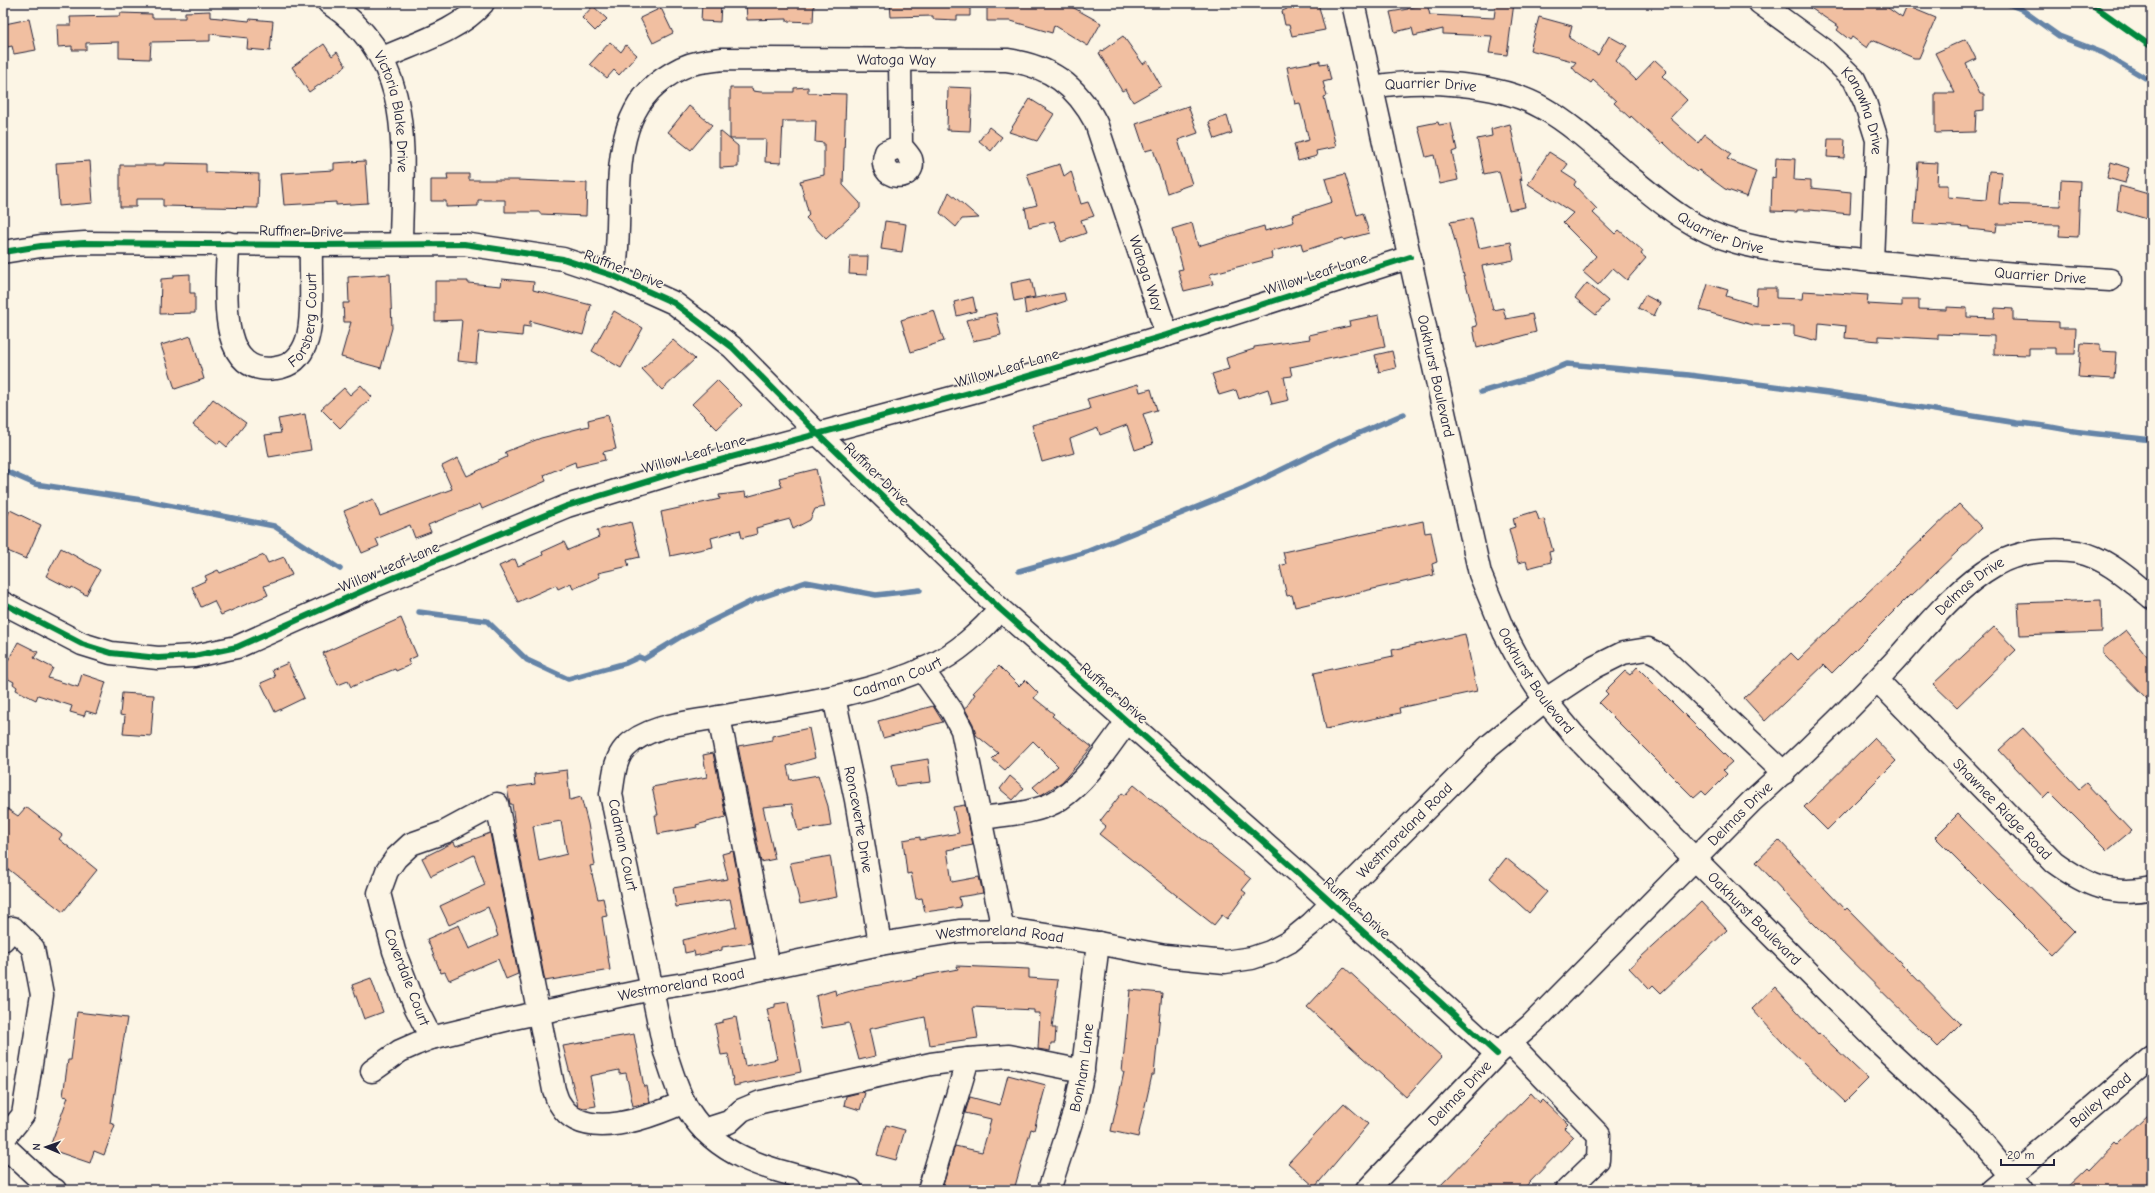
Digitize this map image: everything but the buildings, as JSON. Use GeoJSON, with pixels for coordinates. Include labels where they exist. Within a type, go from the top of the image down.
{"type":"FeatureCollection","features":[{"type":"Feature","properties":{"kind":"street","name":"Victoria Blake Drive"},"geometry":{"type":"LineString","coordinates":[[329,3],[355,24],[382,58],[394,85],[402,135],[401,244]]}},
{"type":"Feature","properties":{"kind":"street"},"geometry":{"type":"LineString","coordinates":[[382,58],[472,15],[483,3]]}},
{"type":"Feature","properties":{"kind":"street","name":"Oakhurst Boulevard"},"geometry":{"type":"LineString","coordinates":[[1353,3],[1364,58],[1373,87],[1480,574],[1504,632],[1520,662],[1546,700],[1573,734],[1694,858],[1873,1037],[1969,1126],[2017,1183]]}},
{"type":"Feature","properties":{"kind":"street","name":"Kanawha Drive"},"geometry":{"type":"LineString","coordinates":[[1760,3],[1823,49],[1854,79],[1865,102],[1877,140],[1872,261]]}},
{"type":"Feature","properties":{"kind":"street","name":"Watoga Way"},"geometry":{"type":"LineString","coordinates":[[614,276],[619,230],[623,142],[635,110],[655,85],[672,73],[695,63],[723,59],[1007,60],[1027,63],[1055,76],[1080,96],[1096,123],[1166,335]]}},
{"type":"Feature","properties":{"kind":"street"},"geometry":{"type":"LineString","coordinates":[[900,59],[901,146]]}},
{"type":"Feature","properties":{"kind":"street","name":"Quarrier Drive"},"geometry":{"type":"LineString","coordinates":[[1373,87],[1390,84],[1419,83],[1479,87],[1520,96],[1564,121],[1665,207],[1700,230],[1737,243],[1770,250],[1989,273],[2110,280]]}},
{"type":"Feature","properties":{"kind":"street","name":"Ruffner Drive"},"geometry":{"type":"LineString","coordinates":[[3,252],[41,246],[85,243],[228,243],[311,245],[464,244],[563,259],[614,276],[674,303],[732,347],[817,433],[1000,609],[1301,875],[1331,904],[1504,1048],[1599,1135],[1598,1160],[1567,1190]]}},
{"type":"Feature","properties":{"kind":"street","name":"Forsberg Court"},"geometry":{"type":"LineString","coordinates":[[228,243],[228,324],[230,339],[236,352],[245,361],[254,367],[264,369],[282,367],[297,359],[303,349],[310,326],[311,245]]}},
{"type":"Feature","properties":{"kind":"street","name":"Willow Leaf Lane"},"geometry":{"type":"LineString","coordinates":[[3,602],[82,644],[111,653],[158,658],[194,656],[237,647],[376,585],[567,506],[687,469],[988,388],[1166,335],[1410,258]]}},
{"type":"Feature","properties":{"kind":"street","name":"Delmas Drive"},"geometry":{"type":"LineString","coordinates":[[1369,1190],[1504,1048],[1531,1025],[1659,896],[1694,858],[1752,801],[1784,773],[1877,680],[1947,605],[1975,579],[1996,564],[2017,556],[2038,552],[2079,552],[2113,567],[2152,598]]}},
{"type":"Feature","properties":{"kind":"street","name":"Cadman Court"},"geometry":{"type":"LineString","coordinates":[[852,1190],[788,1174],[737,1156],[717,1144],[688,1110],[665,1052],[611,794],[615,768],[625,748],[645,734],[676,725],[834,696],[868,688],[931,666],[972,638],[986,626],[1000,609]]}},
{"type":"Feature","properties":{"kind":"street","name":"Westmoreland Road"},"geometry":{"type":"LineString","coordinates":[[372,1071],[400,1051],[431,1038],[539,1012],[652,989],[710,980],[880,944],[960,931],[1003,930],[1098,942],[1165,956],[1225,962],[1252,958],[1270,952],[1283,945],[1311,924],[1490,745],[1546,700],[1595,667],[1623,653],[1648,649],[1660,655],[1784,773]]}},
{"type":"Feature","properties":{"kind":"street"},"geometry":{"type":"LineString","coordinates":[[922,669],[952,711],[962,730],[1003,930]]}},
{"type":"Feature","properties":{"kind":"street","name":"Shawnee Ridge Road"},"geometry":{"type":"LineString","coordinates":[[1877,680],[2054,862],[2093,886],[2113,891],[2135,892],[2152,888]]}},
{"type":"Feature","properties":{"kind":"street","name":"Ronceverte Drive"},"geometry":{"type":"LineString","coordinates":[[834,696],[856,800],[880,944]]}},
{"type":"Feature","properties":{"kind":"street"},"geometry":{"type":"LineString","coordinates":[[719,717],[769,968]]}},
{"type":"Feature","properties":{"kind":"street"},"geometry":{"type":"LineString","coordinates":[[980,818],[1011,815],[1034,810],[1060,800],[1080,781],[1127,722]]}},
{"type":"Feature","properties":{"kind":"street","name":"Coverdale Court"},"geometry":{"type":"LineString","coordinates":[[431,1038],[394,951],[379,894],[388,871],[396,858],[411,844],[445,832],[497,804],[539,1012]]}},
{"type":"Feature","properties":{"kind":"street"},"geometry":{"type":"LineString","coordinates":[[3,1140],[23,1115],[42,995],[32,948],[8,934]]}},
{"type":"Feature","properties":{"kind":"street","name":"Bonham Lane"},"geometry":{"type":"LineString","coordinates":[[1049,1190],[1074,1113],[1083,1071],[1098,942]]}},
{"type":"Feature","properties":{"kind":"street"},"geometry":{"type":"LineString","coordinates":[[539,1012],[554,1090],[560,1105],[572,1117],[584,1123],[599,1125],[630,1121],[657,1115],[684,1102]]}},
{"type":"Feature","properties":{"kind":"street"},"geometry":{"type":"LineString","coordinates":[[704,1130],[730,1122],[742,1110],[761,1102],[931,1064],[968,1059],[1010,1056],[1083,1071]]}},
{"type":"Feature","properties":{"kind":"street","name":"Bailey Road"},"geometry":{"type":"LineString","coordinates":[[1993,1190],[2017,1183],[2152,1056]]}},
{"type":"Feature","properties":{"kind":"street"},"geometry":{"type":"LineString","coordinates":[[929,1190],[968,1059]]}},
{"type":"Feature","properties":{"kind":"street"},"geometry":{"type":"LineString","coordinates":[[3,1145],[46,1185],[55,1190]]}},
{"type":"Feature","properties":{"kind":"waterway"},"geometry":{"type":"LineString","coordinates":[[2006,3],[2021,9],[2059,36],[2103,53],[2152,82]]}},
{"type":"Feature","properties":{"kind":"waterway"},"geometry":{"type":"LineString","coordinates":[[1481,392],[1540,375],[1567,364],[1689,375],[1828,393],[2017,423],[2152,440]]}},
{"type":"Feature","properties":{"kind":"waterway"},"geometry":{"type":"LineString","coordinates":[[1019,571],[1086,552],[1244,488],[1336,443],[1404,414]]}},
{"type":"Feature","properties":{"kind":"waterway"},"geometry":{"type":"LineString","coordinates":[[3,470],[35,484],[142,500],[274,526],[340,569]]}},
{"type":"Feature","properties":{"kind":"waterway"},"geometry":{"type":"LineString","coordinates":[[419,612],[487,621],[527,660],[568,679],[626,663],[639,657],[644,659],[682,636],[754,600],[806,582],[876,595],[920,590]]}},
{"type":"Feature","properties":{"kind":"cycle path"},"geometry":{"type":"LineString","coordinates":[[2090,3],[2152,47]]}},
{"type":"Feature","properties":{"kind":"cycle path"},"geometry":{"type":"LineString","coordinates":[[3,252],[41,246],[85,243],[311,245],[464,244],[563,259],[614,276],[674,303],[732,347],[817,433],[1000,609],[1301,875],[1497,1054]]}},
{"type":"Feature","properties":{"kind":"cycle path"},"geometry":{"type":"LineString","coordinates":[[3,603],[82,644],[111,653],[158,658],[194,656],[237,647],[376,585],[567,506],[687,469],[988,388],[1167,335],[1410,257]]}}]}
